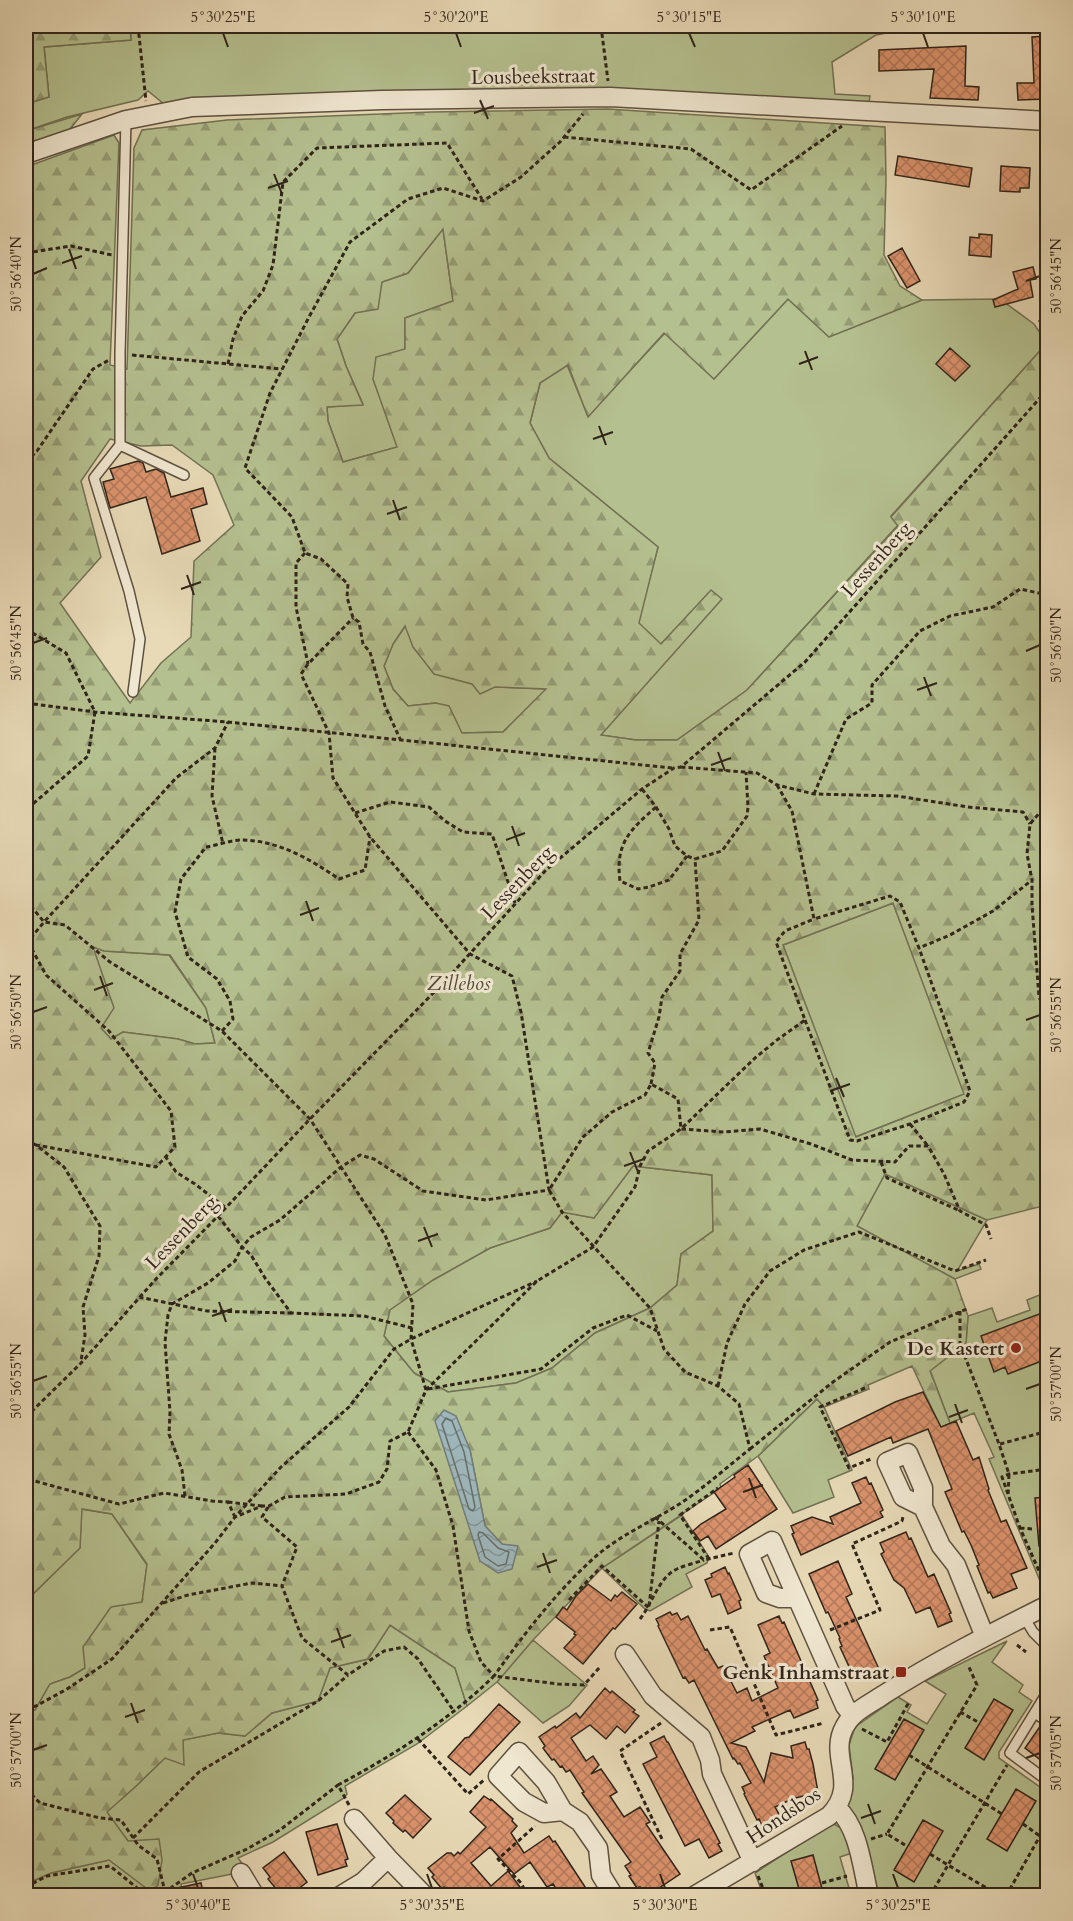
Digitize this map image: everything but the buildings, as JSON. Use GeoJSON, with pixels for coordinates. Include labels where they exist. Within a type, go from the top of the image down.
{"type":"FeatureCollection","features":[{"type":"Feature","properties":{"kind":"street","name":"Lousbeekstraat"},"geometry":{"type":"LineString","coordinates":[[26,154],[126,120],[192,107],[382,100],[610,97],[1047,121]]}},
{"type":"Feature","properties":{"kind":"street"},"geometry":{"type":"LineString","coordinates":[[922,1507],[941,1545],[956,1565],[985,1637]]}},
{"type":"Feature","properties":{"kind":"street"},"geometry":{"type":"LineString","coordinates":[[797,1598],[845,1706],[857,1722],[903,1682],[1047,1605]]}},
{"type":"Feature","properties":{"kind":"street"},"geometry":{"type":"LineString","coordinates":[[625,1654],[653,1696],[701,1737],[710,1760],[712,1774],[754,1865]]}},
{"type":"Feature","properties":{"kind":"street","name":"Hondsbos"},"geometry":{"type":"LineString","coordinates":[[694,1896],[754,1865],[829,1816],[837,1808],[843,1793],[844,1781],[839,1748],[844,1728],[857,1722]]}},
{"type":"Feature","properties":{"kind":"street"},"geometry":{"type":"LineString","coordinates":[[837,1808],[845,1815],[854,1837],[869,1896]]}},
{"type":"Feature","properties":{"kind":"street"},"geometry":{"type":"LineString","coordinates":[[562,1811],[580,1822],[598,1848],[601,1875],[614,1896]]}},
{"type":"Feature","properties":{"kind":"street"},"geometry":{"type":"LineString","coordinates":[[353,1817],[425,1896]]}},
{"type":"Feature","properties":{"kind":"street"},"geometry":{"type":"LineString","coordinates":[[340,1896],[363,1882],[388,1858]]}},
{"type":"Feature","properties":{"kind":"street"},"geometry":{"type":"LineString","coordinates":[[241,1873],[255,1896]]}},
{"type":"Feature","properties":{"kind":"lane"},"geometry":{"type":"LineString","coordinates":[[126,120],[120,445],[94,478],[129,591],[140,639],[133,692]]}},
{"type":"Feature","properties":{"kind":"lane"},"geometry":{"type":"LineString","coordinates":[[120,445],[184,475]]}},
{"type":"Feature","properties":{"kind":"lane"},"geometry":{"type":"LineString","coordinates":[[1024,1617],[1033,1632],[1047,1647]]}},
{"type":"Feature","properties":{"kind":"lane"},"geometry":{"type":"LineString","coordinates":[[1047,1691],[1010,1753],[1047,1781]]}},
{"type":"Feature","properties":{"kind":"lane"},"geometry":{"type":"LineString","coordinates":[[1035,1713],[1047,1722]]}},
{"type":"Feature","properties":{"kind":"path"},"geometry":{"type":"LineString","coordinates":[[138,26],[148,114]]}},
{"type":"Feature","properties":{"kind":"path"},"geometry":{"type":"LineString","coordinates":[[601,26],[610,97]]}},
{"type":"Feature","properties":{"kind":"path"},"geometry":{"type":"LineString","coordinates":[[483,201],[521,177],[564,137],[583,114]]}},
{"type":"Feature","properties":{"kind":"path"},"geometry":{"type":"LineString","coordinates":[[564,137],[691,149],[751,190],[846,123]]}},
{"type":"Feature","properties":{"kind":"path"},"geometry":{"type":"LineString","coordinates":[[228,364],[233,339],[242,316],[263,291],[273,266],[283,182],[317,148],[447,143],[483,201]]}},
{"type":"Feature","properties":{"kind":"path"},"geometry":{"type":"LineString","coordinates":[[401,741],[385,706],[370,651],[363,644],[359,622],[353,618],[347,597],[348,584],[321,559],[305,553],[292,517],[244,468],[270,393],[350,242],[408,200],[443,188],[483,201]]}},
{"type":"Feature","properties":{"kind":"path"},"geometry":{"type":"LineString","coordinates":[[26,253],[71,246],[123,258]]}},
{"type":"Feature","properties":{"kind":"path"},"geometry":{"type":"LineString","coordinates":[[1039,321],[1047,313]]}},
{"type":"Feature","properties":{"kind":"path"},"geometry":{"type":"LineString","coordinates":[[26,462],[37,451],[93,369],[120,354],[282,369]]}},
{"type":"Feature","properties":{"kind":"path","name":"Lessenberg"},"geometry":{"type":"LineString","coordinates":[[26,1417],[81,1363],[139,1297],[470,954],[546,870],[642,789],[674,768],[681,766],[805,662],[1047,389]]}},
{"type":"Feature","properties":{"kind":"path"},"geometry":{"type":"LineString","coordinates":[[305,553],[296,562],[296,607],[308,664]]}},
{"type":"Feature","properties":{"kind":"path"},"geometry":{"type":"LineString","coordinates":[[814,795],[846,719],[872,703],[872,684],[920,631],[950,616],[993,607],[1020,589],[1047,595]]}},
{"type":"Feature","properties":{"kind":"path"},"geometry":{"type":"LineString","coordinates":[[353,618],[301,674],[329,733],[333,778],[370,837],[470,954],[512,976],[521,1012],[549,1190],[562,1212],[650,1308],[664,1349],[685,1372],[718,1386],[740,1404],[750,1449]]}},
{"type":"Feature","properties":{"kind":"path"},"geometry":{"type":"LineString","coordinates":[[26,629],[66,653],[95,712],[88,756],[26,810]]}},
{"type":"Feature","properties":{"kind":"path"},"geometry":{"type":"LineString","coordinates":[[26,703],[95,712],[228,722],[674,768]]}},
{"type":"Feature","properties":{"kind":"path"},"geometry":{"type":"LineString","coordinates":[[223,844],[212,796],[215,748],[228,722]]}},
{"type":"Feature","properties":{"kind":"path"},"geometry":{"type":"LineString","coordinates":[[36,1145],[156,1167],[175,1147],[171,1112],[109,1031],[46,975],[27,943],[176,778],[215,748]]}},
{"type":"Feature","properties":{"kind":"path"},"geometry":{"type":"LineString","coordinates":[[681,766],[757,773],[777,785],[814,795],[897,796],[968,807],[1023,812],[1030,824]]}},
{"type":"Feature","properties":{"kind":"path"},"geometry":{"type":"LineString","coordinates":[[642,789],[669,829],[675,846],[687,856],[695,859],[722,851],[747,816],[746,772]]}},
{"type":"Feature","properties":{"kind":"path"},"geometry":{"type":"LineString","coordinates":[[777,785],[792,811],[814,919]]}},
{"type":"Feature","properties":{"kind":"path"},"geometry":{"type":"LineString","coordinates":[[355,813],[390,802],[429,807],[445,821],[463,832],[492,834],[515,903]]}},
{"type":"Feature","properties":{"kind":"path"},"geometry":{"type":"LineString","coordinates":[[1047,803],[1030,824],[1027,854],[1032,880],[1039,997],[1047,1017]]}},
{"type":"Feature","properties":{"kind":"path"},"geometry":{"type":"LineString","coordinates":[[656,807],[634,826],[621,847],[617,863],[620,881],[638,889],[669,880],[687,856]]}},
{"type":"Feature","properties":{"kind":"path"},"geometry":{"type":"LineString","coordinates":[[222,1031],[233,1019],[230,1001],[217,980],[188,957],[175,912],[181,879],[206,847],[242,840],[277,845],[316,863],[339,879],[365,870],[370,837]]}},
{"type":"Feature","properties":{"kind":"path"},"geometry":{"type":"LineString","coordinates":[[185,1496],[182,1470],[169,1434],[170,1412],[165,1342],[168,1315],[172,1304],[208,1283],[235,1262],[242,1247],[251,1237],[280,1220],[340,1167],[360,1155],[374,1159],[423,1191],[486,1200],[549,1190],[583,1137],[612,1112],[645,1095],[651,1084],[655,1063],[648,1053],[654,1026],[659,1017],[662,997],[680,971],[680,954],[699,920],[695,859]]}},
{"type":"Feature","properties":{"kind":"path"},"geometry":{"type":"LineString","coordinates":[[919,948],[950,935],[993,911],[1032,880]]}},
{"type":"Feature","properties":{"kind":"path"},"geometry":{"type":"LineString","coordinates":[[890,896],[900,902],[919,948],[970,1091],[964,1102],[910,1124],[857,1141],[850,1140],[776,942],[785,931],[814,919],[890,896]]}},
{"type":"Feature","properties":{"kind":"path"},"geometry":{"type":"LineString","coordinates":[[26,900],[44,922],[65,925],[110,962],[222,1031],[309,1119],[385,1235],[413,1304],[411,1339],[426,1390]]}},
{"type":"Feature","properties":{"kind":"path"},"geometry":{"type":"LineString","coordinates":[[26,1708],[36,1706],[57,1695],[112,1659],[281,1467],[349,1407],[394,1349],[537,1281],[593,1246],[635,1187],[640,1166],[648,1151],[681,1129],[755,1058],[805,1020]]}},
{"type":"Feature","properties":{"kind":"path"},"geometry":{"type":"LineString","coordinates":[[651,1084],[678,1099],[681,1129]]}},
{"type":"Feature","properties":{"kind":"path"},"geometry":{"type":"LineString","coordinates":[[910,1124],[928,1146],[944,1174],[960,1211]]}},
{"type":"Feature","properties":{"kind":"path"},"geometry":{"type":"LineString","coordinates":[[681,1129],[724,1132],[760,1129],[811,1144],[852,1160],[881,1162],[895,1162],[909,1146],[928,1146]]}},
{"type":"Feature","properties":{"kind":"path"},"geometry":{"type":"LineString","coordinates":[[26,1140],[64,1167],[100,1226],[99,1256],[83,1307],[85,1335],[81,1363]]}},
{"type":"Feature","properties":{"kind":"path"},"geometry":{"type":"LineString","coordinates":[[165,1156],[176,1172],[226,1208]]}},
{"type":"Feature","properties":{"kind":"path"},"geometry":{"type":"LineString","coordinates":[[881,1162],[887,1178],[986,1225],[991,1239]]}},
{"type":"Feature","properties":{"kind":"path"},"geometry":{"type":"LineString","coordinates":[[218,1216],[251,1256],[291,1313]]}},
{"type":"Feature","properties":{"kind":"path"},"geometry":{"type":"LineString","coordinates":[[718,1386],[727,1343],[745,1304],[770,1271],[804,1250],[859,1233],[955,1271],[986,1260]]}},
{"type":"Feature","properties":{"kind":"path"},"geometry":{"type":"LineString","coordinates":[[348,1675],[302,1638],[282,1586],[297,1547],[262,1517],[269,1506],[285,1497],[346,1494],[379,1482],[387,1469],[390,1441],[408,1431],[426,1390],[537,1281]]}},
{"type":"Feature","properties":{"kind":"path"},"geometry":{"type":"LineString","coordinates":[[139,1297],[207,1311],[364,1316],[412,1328]]}},
{"type":"Feature","properties":{"kind":"path"},"geometry":{"type":"LineString","coordinates":[[157,1896],[166,1894],[192,1873],[247,1849],[280,1830],[338,1785],[417,1738],[481,1689],[494,1676],[532,1623],[558,1592],[597,1555],[681,1503],[833,1382],[890,1342],[969,1308]]}},
{"type":"Feature","properties":{"kind":"path"},"geometry":{"type":"LineString","coordinates":[[960,1311],[960,1344],[1009,1474],[1008,1497]]}},
{"type":"Feature","properties":{"kind":"path"},"geometry":{"type":"LineString","coordinates":[[426,1390],[541,1369],[593,1328],[627,1315],[658,1332]]}},
{"type":"Feature","properties":{"kind":"path"},"geometry":{"type":"LineString","coordinates":[[865,1388],[820,1407],[849,1467],[873,1459]]}},
{"type":"Feature","properties":{"kind":"path"},"geometry":{"type":"LineString","coordinates":[[408,1431],[436,1470],[453,1526],[469,1631],[481,1662],[494,1676],[584,1685],[600,1666]]}},
{"type":"Feature","properties":{"kind":"path"},"geometry":{"type":"LineString","coordinates":[[999,1444],[1047,1431]]}},
{"type":"Feature","properties":{"kind":"path"},"geometry":{"type":"LineString","coordinates":[[1040,1470],[1002,1476],[1020,1528],[1047,1591]]}},
{"type":"Feature","properties":{"kind":"path"},"geometry":{"type":"LineString","coordinates":[[26,1471],[31,1480],[119,1504],[164,1493],[269,1506]]}},
{"type":"Feature","properties":{"kind":"path"},"geometry":{"type":"LineString","coordinates":[[707,1560],[680,1515],[718,1488]]}},
{"type":"Feature","properties":{"kind":"path"},"geometry":{"type":"LineString","coordinates":[[228,1502],[235,1517]]}},
{"type":"Feature","properties":{"kind":"path"},"geometry":{"type":"LineString","coordinates":[[235,1517],[262,1506]]}},
{"type":"Feature","properties":{"kind":"path"},"geometry":{"type":"LineString","coordinates":[[655,1517],[707,1560]]}},
{"type":"Feature","properties":{"kind":"path"},"geometry":{"type":"LineString","coordinates":[[822,1634],[880,1610],[852,1544],[902,1521],[903,1517]]}},
{"type":"Feature","properties":{"kind":"path"},"geometry":{"type":"LineString","coordinates":[[649,1608],[659,1521]]}},
{"type":"Feature","properties":{"kind":"path"},"geometry":{"type":"LineString","coordinates":[[1020,1528],[1033,1529]]}},
{"type":"Feature","properties":{"kind":"path"},"geometry":{"type":"LineString","coordinates":[[640,1619],[649,1608],[663,1581],[675,1569],[734,1553]]}},
{"type":"Feature","properties":{"kind":"path"},"geometry":{"type":"LineString","coordinates":[[569,1600],[602,1566],[649,1608]]}},
{"type":"Feature","properties":{"kind":"path"},"geometry":{"type":"LineString","coordinates":[[162,1603],[188,1595],[252,1583],[282,1586]]}},
{"type":"Feature","properties":{"kind":"path"},"geometry":{"type":"LineString","coordinates":[[710,1630],[730,1627],[776,1735],[824,1723]]}},
{"type":"Feature","properties":{"kind":"path"},"geometry":{"type":"LineString","coordinates":[[1017,1645],[1026,1652]]}},
{"type":"Feature","properties":{"kind":"path"},"geometry":{"type":"LineString","coordinates":[[133,1839],[199,1772],[318,1701],[348,1675],[384,1652],[404,1647],[418,1659],[453,1710]]}},
{"type":"Feature","properties":{"kind":"path"},"geometry":{"type":"LineString","coordinates":[[862,1841],[887,1834],[977,1685],[966,1660]]}},
{"type":"Feature","properties":{"kind":"path"},"geometry":{"type":"LineString","coordinates":[[857,1722],[887,1743],[909,1702]]}},
{"type":"Feature","properties":{"kind":"path"},"geometry":{"type":"LineString","coordinates":[[960,1712],[978,1722]]}},
{"type":"Feature","properties":{"kind":"path"},"geometry":{"type":"LineString","coordinates":[[662,1839],[620,1751],[664,1720]]}},
{"type":"Feature","properties":{"kind":"path"},"geometry":{"type":"LineString","coordinates":[[417,1738],[468,1794],[486,1779]]}},
{"type":"Feature","properties":{"kind":"path"},"geometry":{"type":"LineString","coordinates":[[909,1755],[1002,1814]]}},
{"type":"Feature","properties":{"kind":"path"},"geometry":{"type":"LineString","coordinates":[[930,1896],[1008,1764]]}},
{"type":"Feature","properties":{"kind":"path"},"geometry":{"type":"LineString","coordinates":[[338,1785],[353,1817]]}},
{"type":"Feature","properties":{"kind":"path"},"geometry":{"type":"LineString","coordinates":[[26,1789],[40,1803],[100,1818],[121,1820],[138,1845],[157,1859],[166,1894]]}},
{"type":"Feature","properties":{"kind":"path"},"geometry":{"type":"LineString","coordinates":[[1023,1824],[1047,1841]]}},
{"type":"Feature","properties":{"kind":"path"},"geometry":{"type":"LineString","coordinates":[[527,1895],[521,1883],[498,1859],[536,1825]]}},
{"type":"Feature","properties":{"kind":"path"},"geometry":{"type":"LineString","coordinates":[[887,1834],[905,1845]]}},
{"type":"Feature","properties":{"kind":"path"},"geometry":{"type":"LineString","coordinates":[[1006,1896],[1040,1836]]}},
{"type":"Feature","properties":{"kind":"path"},"geometry":{"type":"LineString","coordinates":[[930,1854],[1000,1896]]}},
{"type":"Feature","properties":{"kind":"path"},"geometry":{"type":"LineString","coordinates":[[754,1865],[766,1896]]}},
{"type":"Feature","properties":{"kind":"path"},"geometry":{"type":"LineString","coordinates":[[26,1887],[47,1876],[110,1866],[147,1896]]}},
{"type":"Feature","properties":{"kind":"path"},"geometry":{"type":"LineString","coordinates":[[822,1883],[847,1876]]}},
{"type":"Feature","properties":{"kind":"path"},"geometry":{"type":"LineString","coordinates":[[771,1896],[798,1888]]}},
{"type":"Feature","properties":{"kind":"green space"},"geometry":{"type":"Polygon","coordinates":[[[26,26],[130,26],[131,40],[44,47],[49,97],[26,104],[26,26]]]}},
{"type":"Feature","properties":{"kind":"green space"},"geometry":{"type":"Polygon","coordinates":[[[130,26],[144,26],[145,29],[192,26],[924,26],[876,35],[832,62],[835,94],[870,96],[869,102],[164,104],[148,91],[138,100],[67,117],[26,131],[26,104],[49,97],[44,47],[131,40],[130,26]]]}},
{"type":"Feature","properties":{"kind":"green space","name":"Zillebos"},"geometry":{"type":"Polygon","coordinates":[[[608,109],[885,127],[884,255],[900,286],[922,300],[829,337],[788,299],[714,379],[664,333],[588,417],[568,365],[540,383],[530,423],[549,458],[658,547],[639,623],[661,644],[711,590],[722,599],[601,735],[636,740],[677,740],[747,690],[898,526],[891,517],[1047,343],[1047,1205],[987,1220],[885,1174],[857,1226],[955,1279],[968,1316],[966,1343],[930,1371],[950,1423],[941,1428],[912,1366],[868,1385],[869,1389],[824,1407],[817,1399],[758,1456],[720,1484],[721,1488],[602,1568],[533,1640],[497,1682],[467,1706],[455,1668],[390,1625],[368,1659],[330,1668],[318,1701],[272,1713],[245,1736],[218,1733],[183,1740],[184,1765],[165,1758],[107,1812],[128,1841],[159,1839],[162,1860],[158,1885],[150,1891],[109,1860],[51,1873],[26,1884],[26,1712],[35,1710],[50,1684],[70,1677],[85,1668],[83,1647],[111,1607],[142,1602],[147,1564],[112,1514],[82,1509],[80,1548],[31,1596],[26,1609],[26,167],[114,135],[119,143],[110,365],[127,369],[134,148],[142,130],[227,120],[431,112],[608,109]],[[443,229],[408,273],[382,282],[378,309],[355,313],[337,339],[363,405],[327,407],[328,421],[343,462],[397,447],[373,379],[376,357],[405,349],[405,318],[453,301],[443,229]],[[110,439],[81,481],[101,557],[60,603],[130,703],[161,663],[191,637],[194,561],[234,525],[213,475],[172,445],[141,446],[110,439]],[[405,626],[393,644],[384,666],[393,689],[408,706],[436,703],[449,706],[462,733],[503,732],[546,689],[495,687],[480,694],[472,684],[434,674],[413,647],[405,626]],[[893,903],[783,945],[856,1137],[964,1094],[893,903]],[[93,947],[114,1008],[101,1028],[111,1039],[123,1032],[178,1039],[195,1044],[215,1043],[206,1008],[170,955],[104,951],[93,947]],[[633,1166],[594,1218],[562,1212],[550,1228],[490,1248],[433,1280],[390,1310],[384,1336],[414,1373],[448,1392],[516,1383],[552,1368],[595,1333],[650,1308],[677,1285],[681,1254],[713,1231],[712,1175],[633,1166]],[[470,1450],[480,1561],[502,1544],[485,1526],[470,1450]]]}},
{"type":"Feature","properties":{"kind":"green space"},"geometry":{"type":"Polygon","coordinates":[[[82,114],[67,133],[26,147],[26,131],[82,114]]]}},
{"type":"Feature","properties":{"kind":"green space"},"geometry":{"type":"Polygon","coordinates":[[[443,229],[453,301],[405,318],[405,349],[373,379],[398,447],[343,462],[328,421],[327,407],[363,404],[337,339],[355,313],[382,282],[408,273],[443,229]]]}},
{"type":"Feature","properties":{"kind":"green space"},"geometry":{"type":"Polygon","coordinates":[[[788,299],[829,337],[922,300],[1000,299],[1034,324],[1047,343],[891,516],[898,525],[747,690],[677,740],[636,740],[600,735],[721,599],[711,591],[660,645],[638,623],[658,547],[549,458],[530,423],[540,383],[567,365],[588,416],[665,333],[714,379],[788,299]]]}},
{"type":"Feature","properties":{"kind":"green space"},"geometry":{"type":"Polygon","coordinates":[[[406,625],[413,647],[434,673],[472,684],[547,689],[503,732],[462,733],[436,703],[408,706],[393,689],[384,666],[393,644],[406,625]]]}},
{"type":"Feature","properties":{"kind":"green space"},"geometry":{"type":"Polygon","coordinates":[[[893,903],[965,1094],[855,1137],[783,945],[893,903]]]}},
{"type":"Feature","properties":{"kind":"green space"},"geometry":{"type":"Polygon","coordinates":[[[93,946],[104,951],[169,955],[206,1008],[215,1043],[195,1044],[178,1039],[123,1032],[111,1039],[101,1028],[93,946]]]}},
{"type":"Feature","properties":{"kind":"green space"},"geometry":{"type":"Polygon","coordinates":[[[633,1166],[712,1175],[713,1231],[681,1254],[677,1285],[650,1308],[595,1333],[552,1368],[516,1383],[448,1392],[414,1373],[384,1336],[389,1310],[433,1280],[490,1248],[550,1228],[562,1212],[594,1218],[633,1166]]]}},
{"type":"Feature","properties":{"kind":"green space"},"geometry":{"type":"Polygon","coordinates":[[[885,1174],[987,1220],[957,1271],[979,1264],[981,1269],[955,1279],[857,1226],[885,1174]]]}},
{"type":"Feature","properties":{"kind":"green space"},"geometry":{"type":"Polygon","coordinates":[[[1047,1292],[1048,1395],[1045,1396],[1048,1398],[1047,1587],[1043,1588],[989,1459],[994,1457],[974,1413],[950,1423],[930,1370],[966,1343],[968,1316],[992,1308],[997,1322],[1030,1310],[1027,1300],[1047,1292]]]}},
{"type":"Feature","properties":{"kind":"green space"},"geometry":{"type":"Polygon","coordinates":[[[817,1399],[824,1407],[852,1470],[828,1480],[834,1497],[793,1513],[758,1456],[817,1399]]]}},
{"type":"Feature","properties":{"kind":"green space"},"geometry":{"type":"Polygon","coordinates":[[[81,1509],[112,1514],[147,1565],[142,1602],[85,1668],[70,1677],[50,1684],[35,1710],[26,1712],[26,1609],[31,1596],[80,1548],[81,1509]]]}},
{"type":"Feature","properties":{"kind":"green space"},"geometry":{"type":"Polygon","coordinates":[[[682,1515],[709,1557],[707,1563],[686,1574],[692,1587],[650,1611],[645,1609],[602,1568],[682,1515]]]}},
{"type":"Feature","properties":{"kind":"green space"},"geometry":{"type":"Polygon","coordinates":[[[390,1625],[455,1668],[467,1706],[417,1744],[345,1786],[347,1794],[344,1798],[273,1842],[238,1858],[244,1866],[232,1874],[181,1884],[183,1895],[26,1896],[26,1884],[51,1873],[109,1860],[150,1890],[128,1841],[106,1812],[183,1740],[218,1733],[245,1736],[272,1713],[318,1701],[330,1668],[368,1659],[390,1625]]]}},
{"type":"Feature","properties":{"kind":"green space"},"geometry":{"type":"Polygon","coordinates":[[[533,1640],[587,1685],[569,1706],[543,1723],[497,1682],[533,1640]]]}},
{"type":"Feature","properties":{"kind":"green space"},"geometry":{"type":"Polygon","coordinates":[[[1007,1641],[992,1662],[1023,1685],[1019,1692],[1032,1701],[999,1752],[999,1758],[1047,1792],[1047,1855],[1042,1863],[1047,1867],[1047,1895],[878,1895],[854,1814],[847,1804],[853,1778],[849,1745],[855,1727],[898,1697],[911,1705],[907,1712],[927,1724],[946,1694],[925,1681],[1007,1641]]]}},
{"type":"Feature","properties":{"kind":"green space"},"geometry":{"type":"Polygon","coordinates":[[[834,1824],[846,1831],[852,1853],[840,1857],[851,1895],[763,1895],[755,1873],[827,1826],[834,1824]]]}},
{"type":"Feature","properties":{"kind":"water"},"geometry":{"type":"Polygon","coordinates":[[[444,1410],[456,1416],[470,1450],[485,1526],[502,1544],[518,1546],[512,1569],[498,1573],[480,1561],[435,1421],[444,1410]]]}},
{"type":"Feature","properties":{"kind":"place","name":"De Kastert"},"geometry":{"type":"Point","coordinates":[1016,1348]}},
{"type":"Feature","properties":{"kind":"place","name":"Genk Inhamstraat"},"geometry":{"type":"Point","coordinates":[901,1672]}}]}
